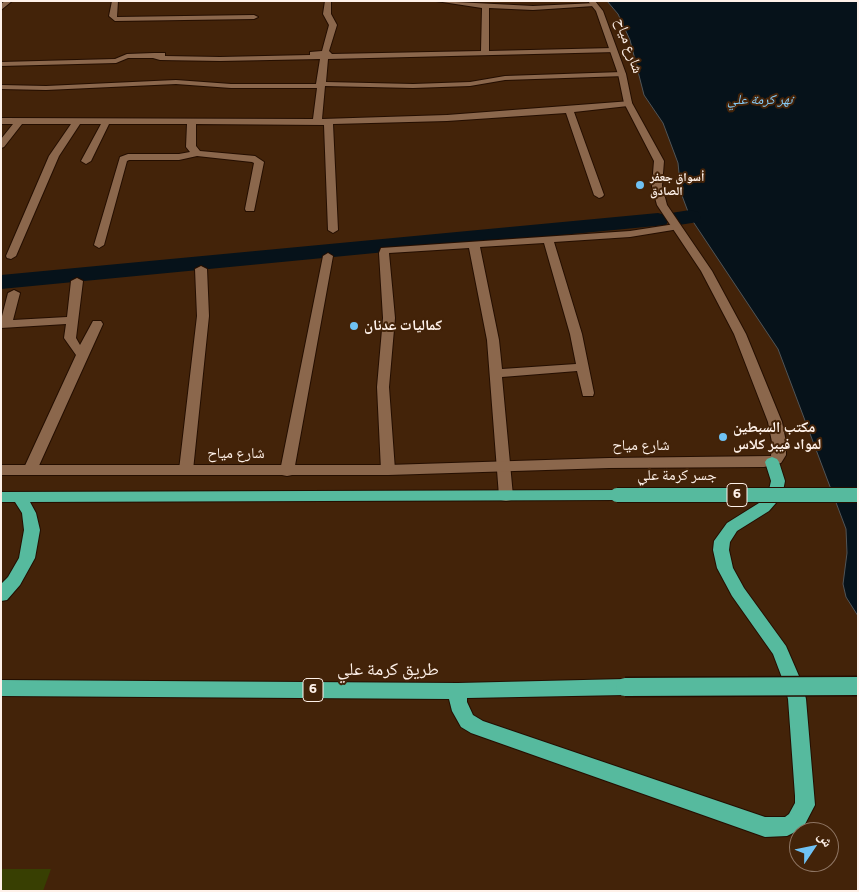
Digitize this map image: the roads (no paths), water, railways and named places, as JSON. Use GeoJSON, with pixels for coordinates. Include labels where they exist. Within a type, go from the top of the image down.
{"type":"FeatureCollection","features":[{"type":"Feature","properties":{"kind":"highway"},"geometry":{"type":"LineString","coordinates":[[458,691],[458,702],[461,712],[467,721],[477,727],[765,827],[788,826],[796,821],[805,805],[798,715],[793,683],[780,651],[738,592],[725,568],[721,550],[722,541],[732,527],[747,516],[764,508],[775,496],[778,482],[772,462]]}},
{"type":"Feature","properties":{"kind":"highway","name":"جسر كرمة علي"},"geometry":{"type":"LineString","coordinates":[[506,496],[858,495]]}},
{"type":"Feature","properties":{"kind":"highway","name":"6"},"geometry":{"type":"LineString","coordinates":[[1,497],[506,496]]}},
{"type":"Feature","properties":{"kind":"highway"},"geometry":{"type":"LineString","coordinates":[[1,595],[14,581],[26,558],[31,542],[32,530],[28,513],[19,497]]}},
{"type":"Feature","properties":{"kind":"highway","name":"طريق كرمة علي"},"geometry":{"type":"LineString","coordinates":[[1,688],[458,691],[625,687],[858,686]]}},
{"type":"Feature","properties":{"kind":"street"},"geometry":{"type":"LineString","coordinates":[[1,8],[9,1]]}},
{"type":"Feature","properties":{"kind":"street"},"geometry":{"type":"LineString","coordinates":[[115,1],[114,16],[115,19],[121,20],[254,17]]}},
{"type":"Feature","properties":{"kind":"street"},"geometry":{"type":"LineString","coordinates":[[317,122],[320,85],[333,25],[327,14],[328,1]]}},
{"type":"Feature","properties":{"kind":"street"},"geometry":{"type":"LineString","coordinates":[[440,1],[486,6],[533,8],[593,2]]}},
{"type":"Feature","properties":{"kind":"street","name":"شارع مياح"},"geometry":{"type":"LineString","coordinates":[[1,470],[388,470],[504,468],[609,463],[772,462],[776,460],[779,455],[778,433],[740,334],[706,271],[675,228],[662,205],[657,186],[659,161],[628,103],[622,74],[599,11],[593,2]]}},
{"type":"Feature","properties":{"kind":"street"},"geometry":{"type":"LineString","coordinates":[[485,50],[486,6]]}},
{"type":"Feature","properties":{"kind":"street"},"geometry":{"type":"LineString","coordinates":[[1,64],[98,62],[120,60],[127,56],[154,55],[160,58],[485,50],[613,49]]}},
{"type":"Feature","properties":{"kind":"street"},"geometry":{"type":"LineString","coordinates":[[1,87],[56,87],[176,82],[231,86],[470,84],[505,78],[622,74]]}},
{"type":"Feature","properties":{"kind":"street"},"geometry":{"type":"LineString","coordinates":[[1,121],[328,122],[447,118],[570,110],[628,103]]}},
{"type":"Feature","properties":{"kind":"street"},"geometry":{"type":"LineString","coordinates":[[570,110],[599,195]]}},
{"type":"Feature","properties":{"kind":"street"},"geometry":{"type":"LineString","coordinates":[[192,121],[192,147],[197,153]]}},
{"type":"Feature","properties":{"kind":"street"},"geometry":{"type":"LineString","coordinates":[[1,145],[19,122]]}},
{"type":"Feature","properties":{"kind":"street"},"geometry":{"type":"LineString","coordinates":[[11,256],[54,156],[77,122]]}},
{"type":"Feature","properties":{"kind":"street"},"geometry":{"type":"LineString","coordinates":[[86,161],[106,122]]}},
{"type":"Feature","properties":{"kind":"street"},"geometry":{"type":"LineString","coordinates":[[328,122],[333,230]]}},
{"type":"Feature","properties":{"kind":"street"},"geometry":{"type":"LineString","coordinates":[[99,245],[123,159],[128,157],[179,158],[197,153],[255,159],[259,162],[250,209]]}},
{"type":"Feature","properties":{"kind":"street"},"geometry":{"type":"LineString","coordinates":[[388,470],[383,387],[389,318],[384,253],[386,250],[630,234],[675,228]]}},
{"type":"Feature","properties":{"kind":"street"},"geometry":{"type":"LineString","coordinates":[[548,239],[576,334],[588,393]]}},
{"type":"Feature","properties":{"kind":"street"},"geometry":{"type":"LineString","coordinates":[[474,244],[493,340],[506,496]]}},
{"type":"Feature","properties":{"kind":"street"},"geometry":{"type":"LineString","coordinates":[[287,471],[328,256]]}},
{"type":"Feature","properties":{"kind":"street"},"geometry":{"type":"LineString","coordinates":[[186,470],[203,316],[202,269]]}},
{"type":"Feature","properties":{"kind":"street"},"geometry":{"type":"LineString","coordinates":[[78,281],[70,338],[83,355]]}},
{"type":"Feature","properties":{"kind":"street"},"geometry":{"type":"LineString","coordinates":[[14,292],[3,324],[72,320]]}},
{"type":"Feature","properties":{"kind":"street"},"geometry":{"type":"LineString","coordinates":[[30,470],[97,324]]}},
{"type":"Feature","properties":{"kind":"street"},"geometry":{"type":"LineString","coordinates":[[496,373],[583,367]]}},
{"type":"Feature","properties":{"kind":"water","name":"نهر كرمة علي"},"geometry":{"type":"Polygon","coordinates":[[[607,1],[858,1],[858,616],[846,597],[843,584],[847,553],[846,529],[778,349],[690,217],[681,193],[678,163],[663,123],[644,95],[630,40],[618,14],[607,1]]]}},
{"type":"Feature","properties":{"kind":"waterway"},"geometry":{"type":"LineString","coordinates":[[679,218],[690,217]]}},
{"type":"Feature","properties":{"kind":"waterway"},"geometry":{"type":"LineString","coordinates":[[1,282],[658,220]]}},
{"type":"Feature","properties":{"kind":"place","name":"أسواق جعفر الصادق"},"geometry":{"type":"Point","coordinates":[640,185]}},
{"type":"Feature","properties":{"kind":"place","name":"كماليات عدنان"},"geometry":{"type":"Point","coordinates":[354,326]}},
{"type":"Feature","properties":{"kind":"place","name":"مكتب السبطين لمواد فيبر كلاس"},"geometry":{"type":"Point","coordinates":[723,437]}}]}
